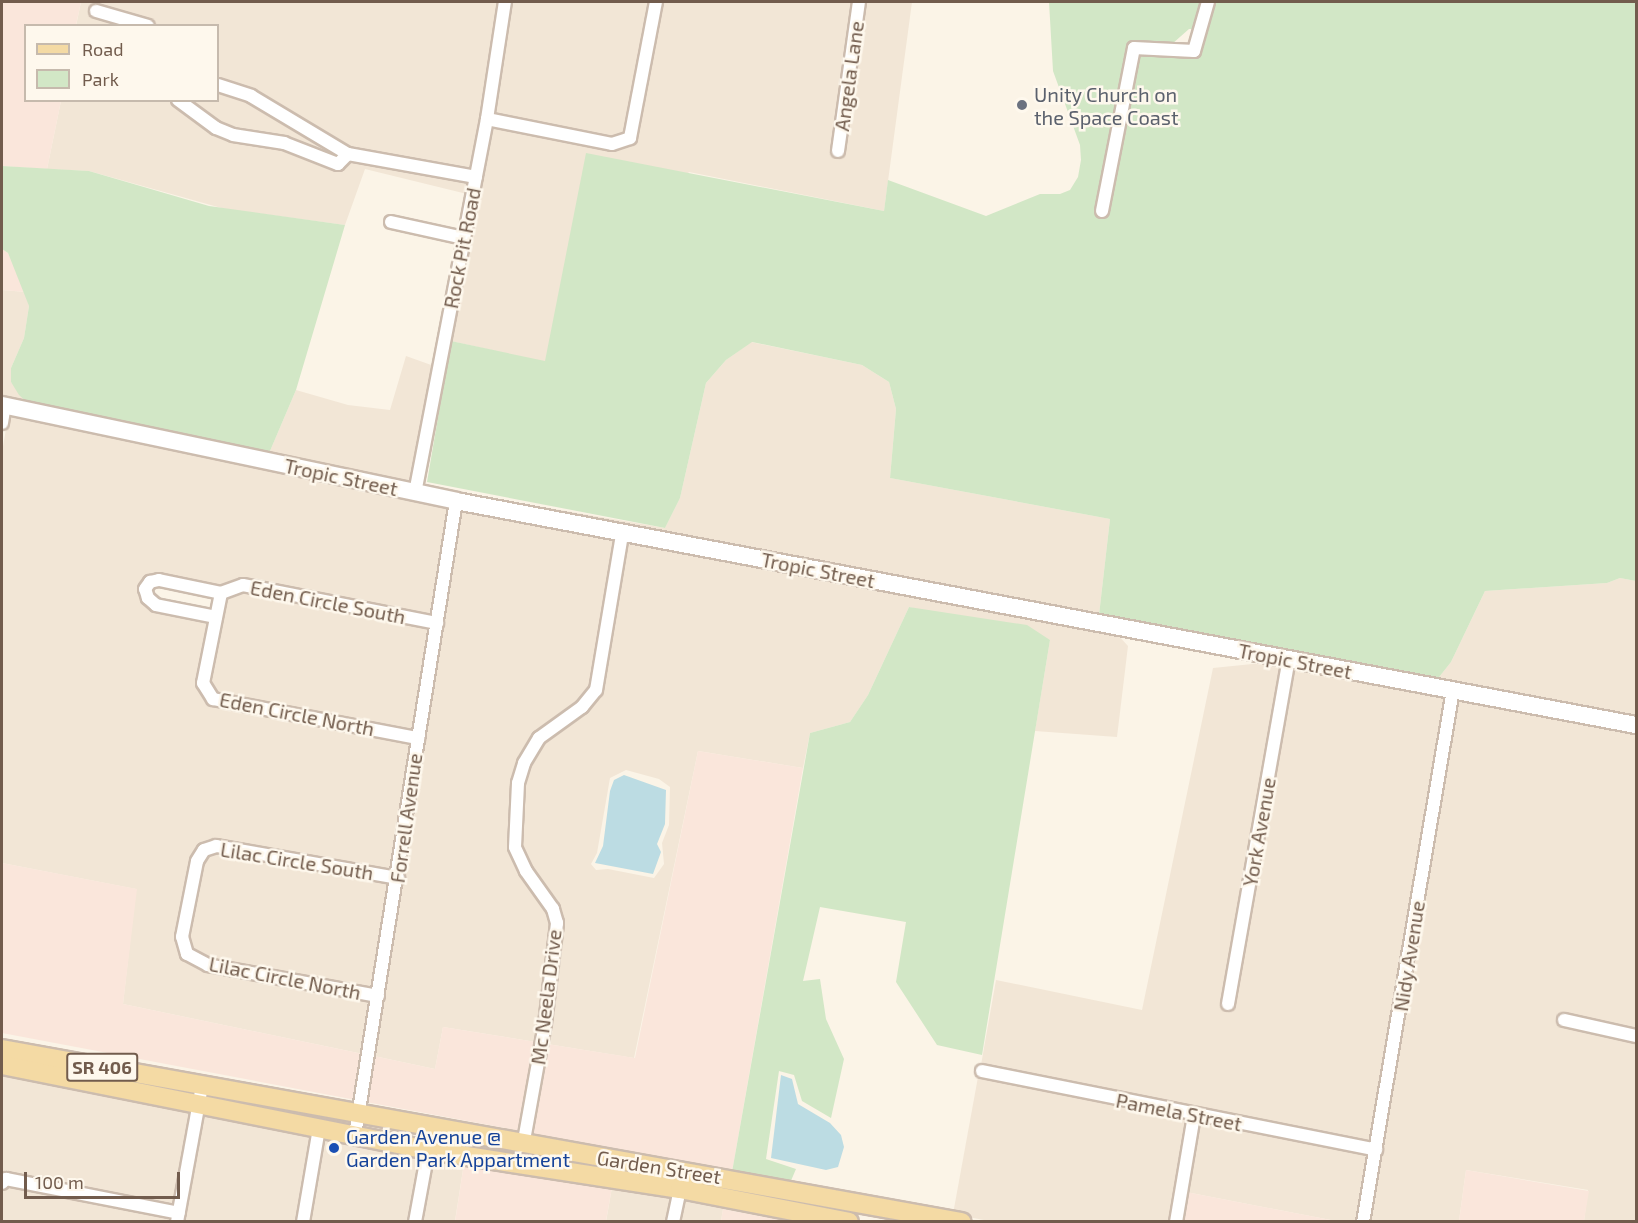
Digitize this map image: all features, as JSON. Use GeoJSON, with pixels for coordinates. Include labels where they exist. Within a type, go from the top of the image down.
{"type":"FeatureCollection","features":[{"type":"Feature","properties":{"kind":"main road","name":"Garden Street"},"geometry":{"type":"LineString","coordinates":[[2,1049],[523,1146],[684,1170],[962,1221]]}},
{"type":"Feature","properties":{"kind":"main road","name":"Garden Street"},"geometry":{"type":"LineString","coordinates":[[2,1065],[428,1150],[680,1189],[849,1221]]}},
{"type":"Feature","properties":{"kind":"street","name":"Rock Pit Road"},"geometry":{"type":"LineString","coordinates":[[415,493],[487,119],[505,2]]}},
{"type":"Feature","properties":{"kind":"street"},"geometry":{"type":"LineString","coordinates":[[487,119],[612,144],[630,138],[656,2]]}},
{"type":"Feature","properties":{"kind":"street","name":"Angela Lane"},"geometry":{"type":"LineString","coordinates":[[838,151],[859,2]]}},
{"type":"Feature","properties":{"kind":"street"},"geometry":{"type":"LineString","coordinates":[[1102,211],[1134,48],[1194,51],[1208,2]]}},
{"type":"Feature","properties":{"kind":"street"},"geometry":{"type":"LineString","coordinates":[[96,11],[141,24]]}},
{"type":"Feature","properties":{"kind":"street"},"geometry":{"type":"LineString","coordinates":[[219,85],[251,96],[348,154],[476,177]]}},
{"type":"Feature","properties":{"kind":"street"},"geometry":{"type":"LineString","coordinates":[[181,102],[216,128],[233,135],[284,143],[338,164],[348,154]]}},
{"type":"Feature","properties":{"kind":"street"},"geometry":{"type":"LineString","coordinates":[[392,222],[464,238]]}},
{"type":"Feature","properties":{"kind":"street"},"geometry":{"type":"LineString","coordinates":[[2,423],[3,405]]}},
{"type":"Feature","properties":{"kind":"street","name":"Tropic Street"},"geometry":{"type":"LineString","coordinates":[[3,405],[415,493],[622,534],[1636,725]]}},
{"type":"Feature","properties":{"kind":"street","name":"Forrell Avenue"},"geometry":{"type":"LineString","coordinates":[[355,1135],[398,878],[456,501]]}},
{"type":"Feature","properties":{"kind":"street","name":"Mc Neela Drive"},"geometry":{"type":"LineString","coordinates":[[523,1146],[545,1024],[557,923],[553,909],[526,871],[515,847],[518,783],[524,763],[539,738],[582,707],[596,690],[622,534]]}},
{"type":"Feature","properties":{"kind":"street"},"geometry":{"type":"LineString","coordinates":[[216,617],[156,605],[148,598],[145,590],[150,582],[159,580],[221,593]]}},
{"type":"Feature","properties":{"kind":"street","name":"Eden Circle South"},"geometry":{"type":"LineString","coordinates":[[221,593],[243,585],[437,623]]}},
{"type":"Feature","properties":{"kind":"street","name":"Eden Circle North"},"geometry":{"type":"LineString","coordinates":[[221,593],[203,683],[213,699],[418,738]]}},
{"type":"Feature","properties":{"kind":"street","name":"York Avenue"},"geometry":{"type":"LineString","coordinates":[[1228,1004],[1289,659]]}},
{"type":"Feature","properties":{"kind":"street","name":"Nidy Avenue"},"geometry":{"type":"LineString","coordinates":[[1363,1221],[1453,690]]}},
{"type":"Feature","properties":{"kind":"street","name":"Lilac Circle South"},"geometry":{"type":"LineString","coordinates":[[190,891],[200,856],[216,846],[398,878]]}},
{"type":"Feature","properties":{"kind":"street","name":"Lilac Circle North"},"geometry":{"type":"LineString","coordinates":[[190,891],[182,943],[187,954],[199,962],[378,996]]}},
{"type":"Feature","properties":{"kind":"street"},"geometry":{"type":"LineString","coordinates":[[1564,1020],[1636,1036]]}},
{"type":"Feature","properties":{"kind":"street","name":"Pamela Street"},"geometry":{"type":"LineString","coordinates":[[982,1071],[1194,1116],[1376,1150]]}},
{"type":"Feature","properties":{"kind":"street"},"geometry":{"type":"LineString","coordinates":[[2,1183],[6,1179],[178,1217],[202,1086]]}},
{"type":"Feature","properties":{"kind":"street"},"geometry":{"type":"LineString","coordinates":[[1176,1221],[1194,1116]]}},
{"type":"Feature","properties":{"kind":"street"},"geometry":{"type":"LineString","coordinates":[[303,1221],[319,1128]]}},
{"type":"Feature","properties":{"kind":"street"},"geometry":{"type":"LineString","coordinates":[[415,1221],[432,1129]]}},
{"type":"Feature","properties":{"kind":"street"},"geometry":{"type":"LineString","coordinates":[[673,1221],[684,1170]]}},
{"type":"Feature","properties":{"kind":"street"},"geometry":{"type":"LineString","coordinates":[[849,1221],[854,1201]]}},
{"type":"Feature","properties":{"kind":"shaded area"},"geometry":{"type":"Polygon","coordinates":[[[2,2],[81,2],[76,24],[24,24],[24,102],[61,102],[47,169],[2,166],[2,2]]]}},
{"type":"Feature","properties":{"kind":"shaded area"},"geometry":{"type":"Polygon","coordinates":[[[81,2],[499,2],[472,170],[350,148],[254,90],[219,79],[219,24],[154,24],[150,20],[93,4],[90,16],[121,24],[76,24],[81,2]]]}},
{"type":"Feature","properties":{"kind":"shaded area"},"geometry":{"type":"Polygon","coordinates":[[[510,2],[651,2],[626,134],[613,138],[493,114],[510,2]]]}},
{"type":"Feature","properties":{"kind":"shaded area"},"geometry":{"type":"Polygon","coordinates":[[[661,2],[912,2],[884,211],[689,172],[545,362],[451,341],[491,126],[611,150],[633,143],[641,123],[661,2]]]}},
{"type":"Feature","properties":{"kind":"shaded area"},"geometry":{"type":"Polygon","coordinates":[[[219,91],[249,101],[340,157],[285,137],[218,123],[189,102],[219,102],[219,91]]]}},
{"type":"Feature","properties":{"kind":"shaded area"},"geometry":{"type":"Polygon","coordinates":[[[61,102],[171,102],[214,134],[232,141],[282,149],[336,170],[350,161],[470,182],[467,194],[365,169],[345,225],[225,209],[89,171],[47,169],[61,102]]]}},
{"type":"Feature","properties":{"kind":"shaded area"},"geometry":{"type":"Polygon","coordinates":[[[2,249],[8,253],[26,292],[2,290],[2,249]]]}},
{"type":"Feature","properties":{"kind":"shaded area"},"geometry":{"type":"Polygon","coordinates":[[[2,290],[26,292],[29,306],[24,338],[11,368],[11,382],[29,404],[2,398],[2,290]]]}},
{"type":"Feature","properties":{"kind":"shaded area"},"geometry":{"type":"Polygon","coordinates":[[[751,342],[862,365],[889,382],[896,409],[890,478],[1110,519],[1099,615],[536,511],[537,506],[665,528],[680,498],[706,383],[726,360],[751,342]]]}},
{"type":"Feature","properties":{"kind":"shaded area"},"geometry":{"type":"Polygon","coordinates":[[[406,356],[434,366],[411,486],[265,455],[270,451],[296,390],[348,405],[390,410],[406,356]]]}},
{"type":"Feature","properties":{"kind":"shaded area"},"geometry":{"type":"Polygon","coordinates":[[[9,412],[450,506],[432,616],[244,579],[220,586],[154,575],[140,590],[144,602],[154,610],[209,622],[198,683],[202,697],[211,705],[412,743],[393,871],[214,840],[202,845],[192,858],[176,936],[182,957],[197,968],[372,1001],[363,1054],[123,1004],[136,889],[2,863],[2,452],[9,412]]]}},
{"type":"Feature","properties":{"kind":"shaded area"},"geometry":{"type":"Polygon","coordinates":[[[461,508],[616,539],[591,687],[579,702],[535,734],[519,760],[509,804],[508,833],[513,861],[548,912],[551,924],[536,1042],[443,1027],[435,1069],[374,1056],[461,508]]]}},
{"type":"Feature","properties":{"kind":"shaded area"},"geometry":{"type":"Polygon","coordinates":[[[626,541],[1116,633],[1128,646],[1117,737],[1035,731],[1050,640],[909,607],[868,695],[850,722],[810,733],[803,768],[698,751],[634,1058],[547,1044],[558,905],[523,856],[523,785],[543,742],[585,712],[601,692],[626,541]],[[626,770],[610,778],[597,853],[591,864],[596,870],[608,869],[654,878],[664,864],[662,843],[669,825],[670,787],[659,779],[626,770]]]}},
{"type":"Feature","properties":{"kind":"shaded area"},"geometry":{"type":"Polygon","coordinates":[[[1620,578],[1636,581],[1636,719],[1436,681],[1451,662],[1485,591],[1607,583],[1620,578]]]}},
{"type":"Feature","properties":{"kind":"shaded area"},"geometry":{"type":"Polygon","coordinates":[[[242,591],[430,628],[414,731],[216,694],[209,683],[226,596],[242,591]]]}},
{"type":"Feature","properties":{"kind":"shaded area"},"geometry":{"type":"Polygon","coordinates":[[[1272,662],[1283,664],[1222,1009],[1232,1010],[1293,666],[1447,695],[1372,1143],[981,1065],[996,980],[1142,1010],[1213,668],[1272,662]]]}},
{"type":"Feature","properties":{"kind":"shaded area"},"geometry":{"type":"Polygon","coordinates":[[[1457,697],[1636,731],[1636,1029],[1560,1013],[1557,1024],[1636,1042],[1636,1221],[1584,1221],[1588,1190],[1466,1170],[1459,1221],[1369,1222],[1457,697]]]}},
{"type":"Feature","properties":{"kind":"shaded area"},"geometry":{"type":"Polygon","coordinates":[[[698,751],[803,768],[732,1172],[531,1133],[547,1044],[635,1058],[698,751]]]}},
{"type":"Feature","properties":{"kind":"shaded area"},"geometry":{"type":"Polygon","coordinates":[[[216,852],[392,883],[374,989],[210,959],[191,950],[187,937],[202,863],[207,855],[216,852]]]}},
{"type":"Feature","properties":{"kind":"shaded area"},"geometry":{"type":"Polygon","coordinates":[[[2,863],[137,889],[123,1004],[363,1054],[356,1100],[2,1033],[2,863]]]}},
{"type":"Feature","properties":{"kind":"shaded area"},"geometry":{"type":"Polygon","coordinates":[[[443,1027],[536,1042],[520,1131],[366,1102],[374,1056],[435,1069],[443,1027]]]}},
{"type":"Feature","properties":{"kind":"shaded area"},"geometry":{"type":"Polygon","coordinates":[[[2,1072],[192,1109],[175,1206],[7,1173],[2,1175],[2,1072]]]}},
{"type":"Feature","properties":{"kind":"shaded area"},"geometry":{"type":"Polygon","coordinates":[[[978,1077],[1188,1121],[1170,1221],[994,1222],[953,1214],[978,1077]]]}},
{"type":"Feature","properties":{"kind":"shaded area"},"geometry":{"type":"Polygon","coordinates":[[[203,1112],[313,1133],[298,1221],[183,1222],[203,1112]]]}},
{"type":"Feature","properties":{"kind":"shaded area"},"geometry":{"type":"Polygon","coordinates":[[[1198,1123],[1370,1155],[1358,1221],[1336,1221],[1186,1192],[1198,1123]]]}},
{"type":"Feature","properties":{"kind":"shaded area"},"geometry":{"type":"Polygon","coordinates":[[[323,1135],[422,1155],[409,1221],[308,1222],[323,1135]]]}},
{"type":"Feature","properties":{"kind":"shaded area"},"geometry":{"type":"Polygon","coordinates":[[[432,1157],[464,1163],[455,1221],[420,1222],[432,1157]]]}},
{"type":"Feature","properties":{"kind":"shaded area"},"geometry":{"type":"Polygon","coordinates":[[[464,1163],[612,1187],[606,1221],[455,1222],[464,1163]]]}},
{"type":"Feature","properties":{"kind":"shaded area"},"geometry":{"type":"Polygon","coordinates":[[[1466,1170],[1589,1191],[1584,1221],[1459,1221],[1466,1170]]]}},
{"type":"Feature","properties":{"kind":"shaded area"},"geometry":{"type":"Polygon","coordinates":[[[7,1185],[173,1218],[172,1222],[2,1222],[2,1191],[7,1185]]]}},
{"type":"Feature","properties":{"kind":"shaded area"},"geometry":{"type":"Polygon","coordinates":[[[612,1187],[673,1199],[668,1221],[606,1222],[612,1187]]]}},
{"type":"Feature","properties":{"kind":"shaded area"},"geometry":{"type":"Polygon","coordinates":[[[1186,1192],[1336,1221],[1181,1222],[1186,1192]]]}},
{"type":"Feature","properties":{"kind":"shaded area"},"geometry":{"type":"Polygon","coordinates":[[[683,1201],[723,1209],[721,1221],[679,1222],[683,1201]]]}},
{"type":"Feature","properties":{"kind":"shaded area"},"geometry":{"type":"Polygon","coordinates":[[[723,1209],[785,1221],[721,1221],[723,1209]]]}},
{"type":"Feature","properties":{"kind":"green space"},"geometry":{"type":"Polygon","coordinates":[[[1049,2],[1202,2],[1195,29],[1189,29],[1172,44],[1135,42],[1129,47],[1096,215],[1106,218],[1138,54],[1194,57],[1213,2],[1636,2],[1636,581],[1620,578],[1607,583],[1485,591],[1451,662],[1436,681],[1099,615],[1110,519],[890,478],[896,409],[889,382],[862,365],[752,342],[726,360],[706,383],[680,498],[665,528],[427,482],[451,341],[545,361],[586,153],[884,211],[888,180],[986,216],[1040,194],[1060,194],[1070,190],[1078,177],[1081,160],[1080,145],[1053,71],[1049,2]]]}},
{"type":"Feature","properties":{"kind":"green space"},"geometry":{"type":"Polygon","coordinates":[[[2,166],[89,171],[209,206],[345,225],[296,390],[270,451],[265,455],[29,404],[19,395],[11,382],[11,368],[24,338],[29,306],[8,253],[2,249],[2,166]]]}},
{"type":"Feature","properties":{"kind":"green space"},"geometry":{"type":"Polygon","coordinates":[[[909,607],[1027,625],[1050,640],[982,1055],[937,1045],[896,982],[906,922],[820,907],[803,981],[820,979],[826,1019],[844,1059],[831,1118],[802,1101],[794,1075],[779,1071],[766,1159],[796,1169],[790,1183],[732,1172],[810,733],[850,722],[868,695],[909,607]]]}},
{"type":"Feature","properties":{"kind":"water"},"geometry":{"type":"Polygon","coordinates":[[[624,775],[666,790],[665,824],[657,844],[661,852],[653,874],[595,863],[603,846],[610,791],[614,780],[624,775]]]}},
{"type":"Feature","properties":{"kind":"water"},"geometry":{"type":"Polygon","coordinates":[[[781,1075],[792,1079],[798,1104],[830,1123],[841,1135],[844,1147],[838,1167],[826,1170],[771,1158],[781,1075]]]}},
{"type":"Feature","properties":{"kind":"place","name":"Unity Church on the Space Coast"},"geometry":{"type":"Point","coordinates":[1022,105]}},
{"type":"Feature","properties":{"kind":"place","name":"Garden Avenue @ Garden Park Appartment"},"geometry":{"type":"Point","coordinates":[334,1148]}}]}
